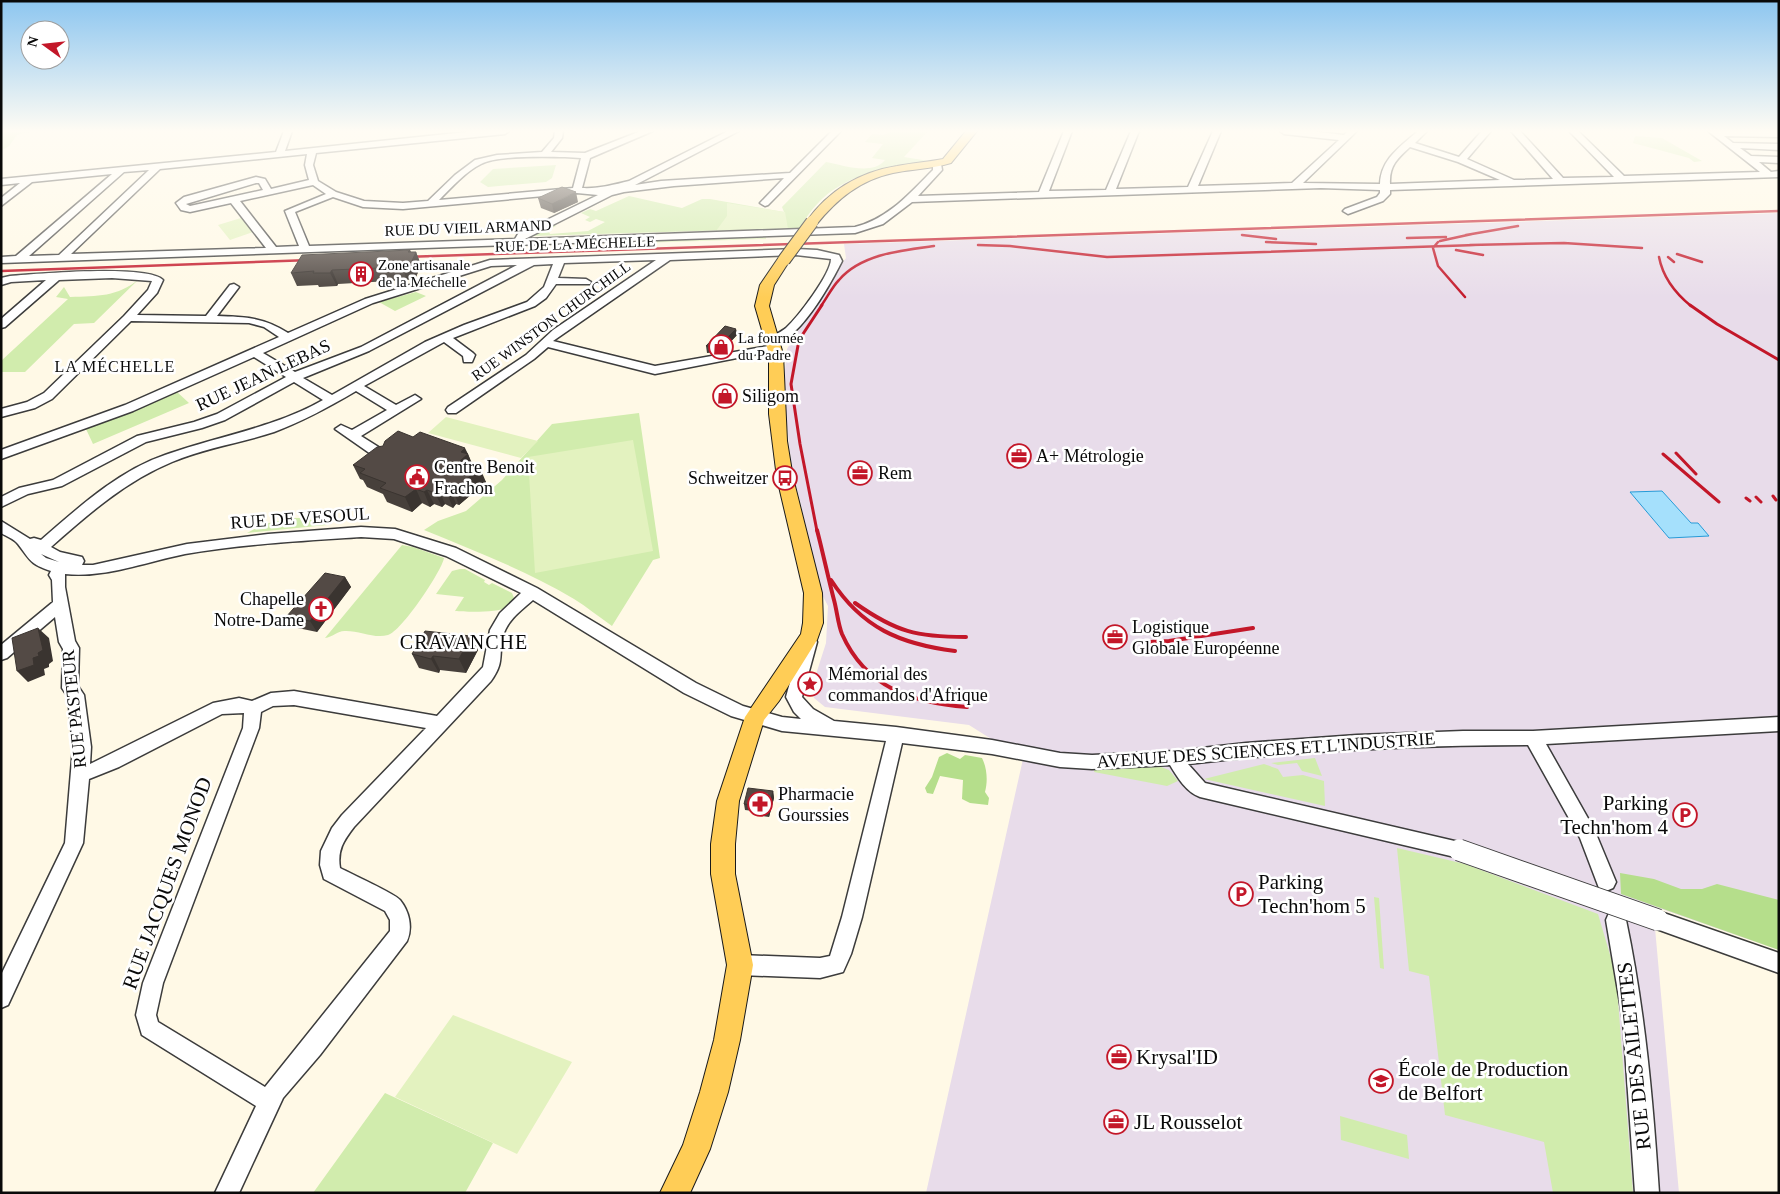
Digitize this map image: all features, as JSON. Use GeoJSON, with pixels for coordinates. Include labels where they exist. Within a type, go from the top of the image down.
{"type":"FeatureCollection","features":[{"type":"Feature","properties":{"kind":"main road"},"geometry":{"type":"LineString","coordinates":[[681,1191],[714,1092],[727,1040],[740,965],[723,874],[722,844],[728,801],[756,717],[810,635],[813,623],[813,593],[785,478],[777,414],[776,354],[764,318],[763,299],[767,285],[812,222],[836,194],[847,187]]}},
{"type":"Feature","properties":{"kind":"street"},"geometry":{"type":"LineString","coordinates":[[1,203],[21,187]]}},
{"type":"Feature","properties":{"kind":"street"},"geometry":{"type":"LineString","coordinates":[[19,259],[102,187]]}},
{"type":"Feature","properties":{"kind":"street"},"geometry":{"type":"LineString","coordinates":[[63,257],[136,187]]}},
{"type":"Feature","properties":{"kind":"street"},"geometry":{"type":"LineString","coordinates":[[232,187],[187,199],[181,203],[184,208],[190,209],[293,187]]}},
{"type":"Feature","properties":{"kind":"street"},"geometry":{"type":"LineString","coordinates":[[266,187],[269,192]]}},
{"type":"Feature","properties":{"kind":"street"},"geometry":{"type":"LineString","coordinates":[[321,187],[333,194],[349,200],[390,206],[429,205],[577,190],[610,191]]}},
{"type":"Feature","properties":{"kind":"street"},"geometry":{"type":"LineString","coordinates":[[429,205],[451,187]]}},
{"type":"Feature","properties":{"kind":"street"},"geometry":{"type":"LineString","coordinates":[[519,241],[522,236],[610,191],[625,187]]}},
{"type":"Feature","properties":{"kind":"street"},"geometry":{"type":"LineString","coordinates":[[765,204],[782,187]]}},
{"type":"Feature","properties":{"kind":"street","name":"RUE DU VIEIL ARMAND"},"geometry":{"type":"LineString","coordinates":[[1,260],[855,230],[882,222],[922,187]]}},
{"type":"Feature","properties":{"kind":"street"},"geometry":{"type":"LineString","coordinates":[[1043,194],[1046,187]]}},
{"type":"Feature","properties":{"kind":"street"},"geometry":{"type":"LineString","coordinates":[[1110,192],[1112,187]]}},
{"type":"Feature","properties":{"kind":"street"},"geometry":{"type":"LineString","coordinates":[[910,199],[1273,187]]}},
{"type":"Feature","properties":{"kind":"street"},"geometry":{"type":"LineString","coordinates":[[1361,187],[1392,187]]}},
{"type":"Feature","properties":{"kind":"street"},"geometry":{"type":"LineString","coordinates":[[1348,211],[1380,199],[1385,194],[1385,187]]}},
{"type":"Feature","properties":{"kind":"street"},"geometry":{"type":"LineString","coordinates":[[305,248],[290,211],[333,194]]}},
{"type":"Feature","properties":{"kind":"street"},"geometry":{"type":"LineString","coordinates":[[234,200],[273,250]]}},
{"type":"Feature","properties":{"kind":"street","name":"RUE DE LA MÉCHELLE"},"geometry":{"type":"LineString","coordinates":[[1,454],[129,408],[370,301],[498,262],[796,252],[817,253],[835,257],[837,261],[829,278],[792,329],[773,345]]}},
{"type":"Feature","properties":{"kind":"street","name":"RUE WINSTON CHURCHILL"},"geometry":{"type":"LineString","coordinates":[[452,410],[530,357],[556,332],[667,257]]}},
{"type":"Feature","properties":{"kind":"street"},"geometry":{"type":"LineString","coordinates":[[31,546],[111,491],[154,465],[169,458],[283,424],[306,415],[398,360],[445,337],[538,300],[548,288],[560,260]]}},
{"type":"Feature","properties":{"kind":"street","name":"RUE JEAN LEBAS"},"geometry":{"type":"LineString","coordinates":[[1,504],[24,491],[57,483],[142,439],[203,424],[221,417],[294,377],[364,349],[524,267],[532,261]]}},
{"type":"Feature","properties":{"kind":"street"},"geometry":{"type":"LineString","coordinates":[[1,282],[10,279],[147,276],[154,276],[158,280],[153,291],[60,386],[48,396],[31,405],[1,414]]}},
{"type":"Feature","properties":{"kind":"street"},"geometry":{"type":"LineString","coordinates":[[1,326],[56,278]]}},
{"type":"Feature","properties":{"kind":"street"},"geometry":{"type":"LineString","coordinates":[[551,281],[586,282]]}},
{"type":"Feature","properties":{"kind":"street"},"geometry":{"type":"LineString","coordinates":[[210,318],[234,287]]}},
{"type":"Feature","properties":{"kind":"street"},"geometry":{"type":"LineString","coordinates":[[521,308],[532,316]]}},
{"type":"Feature","properties":{"kind":"street"},"geometry":{"type":"LineString","coordinates":[[128,318],[210,318],[256,321],[268,325],[287,337]]}},
{"type":"Feature","properties":{"kind":"street"},"geometry":{"type":"LineString","coordinates":[[445,337],[469,355],[468,360]]}},
{"type":"Feature","properties":{"kind":"street"},"geometry":{"type":"LineString","coordinates":[[546,343],[659,370],[773,345]]}},
{"type":"Feature","properties":{"kind":"street"},"geometry":{"type":"LineString","coordinates":[[254,352],[331,400]]}},
{"type":"Feature","properties":{"kind":"street"},"geometry":{"type":"LineString","coordinates":[[355,386],[396,410]]}},
{"type":"Feature","properties":{"kind":"street"},"geometry":{"type":"LineString","coordinates":[[383,456],[346,433],[396,410],[414,399]]}},
{"type":"Feature","properties":{"kind":"street","name":"RUE DE VESOUL"},"geometry":{"type":"LineString","coordinates":[[1,526],[31,546],[41,562],[65,564],[93,570],[153,556],[222,544],[376,532],[395,534],[430,544],[532,592],[563,609],[690,688],[737,711],[756,717]]}},
{"type":"Feature","properties":{"kind":"street","name":"RUE PASTEUR"},"geometry":{"type":"LineString","coordinates":[[1,998],[74,843],[82,775],[81,732],[76,695],[70,688],[71,648],[67,642],[60,604],[58,587],[60,579],[56,575],[65,564]]}},
{"type":"Feature","properties":{"kind":"street"},"geometry":{"type":"LineString","coordinates":[[227,1193],[275,1090],[312,1047],[400,934],[400,919],[392,906],[331,873],[328,858],[334,839],[348,821],[491,669],[495,659],[494,643],[498,628],[509,614],[532,592]]}},
{"type":"Feature","properties":{"kind":"street"},"geometry":{"type":"LineString","coordinates":[[1,654],[60,604]]}},
{"type":"Feature","properties":{"kind":"street"},"geometry":{"type":"LineString","coordinates":[[810,635],[794,697],[807,715],[836,728]]}},
{"type":"Feature","properties":{"kind":"street"},"geometry":{"type":"LineString","coordinates":[[82,775],[114,762],[220,708],[239,705],[253,708],[270,700],[294,698],[441,724]]}},
{"type":"Feature","properties":{"kind":"street","name":"RUE JACQUES MONOD"},"geometry":{"type":"LineString","coordinates":[[253,708],[251,728],[153,983],[146,1016],[149,1028],[269,1102]]}},
{"type":"Feature","properties":{"kind":"street","name":"AVENUE DES SCIENCES ET L'INDUSTRIE"},"geometry":{"type":"LineString","coordinates":[[756,717],[782,724],[896,734],[992,747],[1060,760],[1092,762],[1175,758],[1246,750],[1357,742],[1463,738],[1533,738],[1779,724]]}},
{"type":"Feature","properties":{"kind":"street"},"geometry":{"type":"LineString","coordinates":[[740,965],[820,968],[836,964],[841,954],[852,916],[896,734]]}},
{"type":"Feature","properties":{"kind":"street"},"geometry":{"type":"LineString","coordinates":[[1533,738],[1588,835],[1606,882]]}},
{"type":"Feature","properties":{"kind":"street"},"geometry":{"type":"LineString","coordinates":[[1175,758],[1185,776],[1200,789],[1459,850],[1779,963]]}},
{"type":"Feature","properties":{"kind":"street","name":"RUE DES AILETTES"},"geometry":{"type":"LineString","coordinates":[[1616,920],[1634,1028],[1647,1193]]}},
{"type":"Feature","properties":{"kind":"shaded area"},"geometry":{"type":"Polygon","coordinates":[[[1779,213],[1779,950],[1653,906],[1679,1193],[926,1193],[1023,759],[969,725],[825,707],[814,698],[811,690],[826,643],[828,606],[816,583],[801,505],[792,470],[783,391],[787,349],[827,283],[846,258],[844,244],[1779,213]]]}},
{"type":"Feature","properties":{"kind":"green space"},"geometry":{"type":"Polygon","coordinates":[[[802,187],[838,187],[820,201],[799,228],[532,236],[554,224],[556,226],[548,230],[550,234],[588,231],[605,222],[596,219],[590,222],[585,220],[590,217],[581,213],[590,209],[596,211],[629,196],[682,208],[702,199],[784,212],[782,207],[802,187]]]}},
{"type":"Feature","properties":{"kind":"green space"},"geometry":{"type":"Polygon","coordinates":[[[727,203],[785,212],[788,229],[716,231],[727,216],[727,203]]]}},
{"type":"Feature","properties":{"kind":"green space"},"geometry":{"type":"Polygon","coordinates":[[[241,218],[253,232],[230,240],[218,225],[241,218]]]}},
{"type":"Feature","properties":{"kind":"green space"},"geometry":{"type":"Polygon","coordinates":[[[766,236],[766,239],[639,243],[640,240],[766,236]]]}},
{"type":"Feature","properties":{"kind":"green space"},"geometry":{"type":"Polygon","coordinates":[[[139,279],[94,323],[74,324],[25,372],[1,372],[1,361],[68,299],[56,297],[64,287],[70,297],[98,296],[123,289],[139,279]]]}},
{"type":"Feature","properties":{"kind":"green space"},"geometry":{"type":"Polygon","coordinates":[[[416,292],[426,296],[395,311],[379,302],[416,292]]]}},
{"type":"Feature","properties":{"kind":"green space"},"geometry":{"type":"Polygon","coordinates":[[[176,391],[189,403],[93,444],[86,429],[176,391]]]}},
{"type":"Feature","properties":{"kind":"green space"},"geometry":{"type":"Polygon","coordinates":[[[639,413],[660,558],[653,560],[612,626],[584,605],[538,579],[424,530],[438,521],[466,511],[502,480],[552,424],[639,413]]]}},
{"type":"Feature","properties":{"kind":"green space"},"geometry":{"type":"Polygon","coordinates":[[[446,417],[538,441],[521,458],[428,433],[446,417]]]}},
{"type":"Feature","properties":{"kind":"green space"},"geometry":{"type":"Polygon","coordinates":[[[633,440],[653,551],[535,573],[528,457],[633,440]]]}},
{"type":"Feature","properties":{"kind":"green space"},"geometry":{"type":"Polygon","coordinates":[[[293,518],[305,518],[327,525],[247,533],[264,524],[293,518]]]}},
{"type":"Feature","properties":{"kind":"green space"},"geometry":{"type":"Polygon","coordinates":[[[402,545],[444,558],[436,575],[402,624],[388,635],[383,636],[343,631],[325,638],[402,545]]]}},
{"type":"Feature","properties":{"kind":"green space"},"geometry":{"type":"Polygon","coordinates":[[[465,569],[485,580],[484,582],[489,585],[492,583],[512,593],[514,598],[503,609],[482,612],[455,611],[464,597],[436,594],[452,571],[465,569]]]}},
{"type":"Feature","properties":{"kind":"green space"},"geometry":{"type":"Polygon","coordinates":[[[947,753],[960,759],[965,755],[982,758],[985,766],[985,792],[989,798],[988,805],[970,803],[962,799],[963,780],[940,776],[933,794],[927,793],[925,788],[932,777],[939,757],[947,753]]]}},
{"type":"Feature","properties":{"kind":"green space"},"geometry":{"type":"Polygon","coordinates":[[[1315,758],[1322,776],[1302,771],[1297,763],[1278,765],[1271,763],[1315,758]]]}},
{"type":"Feature","properties":{"kind":"green space"},"geometry":{"type":"Polygon","coordinates":[[[1264,764],[1278,769],[1283,777],[1303,775],[1324,781],[1325,806],[1204,779],[1264,764]]]}},
{"type":"Feature","properties":{"kind":"green space"},"geometry":{"type":"Polygon","coordinates":[[[1161,767],[1169,770],[1178,781],[1167,786],[1094,772],[1095,769],[1161,767]]]}},
{"type":"Feature","properties":{"kind":"green space"},"geometry":{"type":"Polygon","coordinates":[[[1397,848],[1465,864],[1598,914],[1616,975],[1633,1193],[1553,1193],[1544,1142],[1445,1115],[1429,976],[1409,971],[1397,848]]]}},
{"type":"Feature","properties":{"kind":"green space"},"geometry":{"type":"Polygon","coordinates":[[[1620,873],[1654,879],[1681,889],[1702,889],[1717,884],[1779,900],[1779,950],[1621,894],[1620,873]]]}},
{"type":"Feature","properties":{"kind":"green space"},"geometry":{"type":"Polygon","coordinates":[[[1374,897],[1379,898],[1384,969],[1380,968],[1374,897]]]}},
{"type":"Feature","properties":{"kind":"green space"},"geometry":{"type":"Polygon","coordinates":[[[453,1015],[572,1062],[517,1154],[395,1097],[453,1015]]]}},
{"type":"Feature","properties":{"kind":"green space"},"geometry":{"type":"Polygon","coordinates":[[[385,1093],[493,1143],[465,1193],[313,1193],[385,1093]]]}},
{"type":"Feature","properties":{"kind":"green space"},"geometry":{"type":"Polygon","coordinates":[[[1340,1116],[1407,1135],[1409,1159],[1341,1140],[1340,1116]]]}},
{"type":"Feature","properties":{"kind":"water"},"geometry":{"type":"Polygon","coordinates":[[[1662,491],[1691,523],[1698,523],[1709,536],[1669,538],[1630,492],[1662,491]]]}},
{"type":"Feature","properties":{"kind":"building"},"geometry":{"type":"Polygon","coordinates":[[[562,187],[576,192],[552,204],[538,198],[562,187]]]}},
{"type":"Feature","properties":{"kind":"building"},"geometry":{"type":"Polygon","coordinates":[[[410,250],[408,252],[416,252],[411,263],[402,267],[332,270],[330,273],[313,273],[314,271],[291,273],[302,255],[410,250]]]}},
{"type":"Feature","properties":{"kind":"building"},"geometry":{"type":"Polygon","coordinates":[[[725,326],[736,329],[720,345],[706,346],[725,326]]]}},
{"type":"Feature","properties":{"kind":"building","name":"Centre Benoit Frachon"},"geometry":{"type":"Polygon","coordinates":[[[398,431],[413,437],[420,432],[465,448],[461,452],[468,454],[460,461],[480,468],[447,493],[439,490],[435,493],[427,490],[424,492],[416,489],[405,497],[380,488],[386,483],[360,473],[365,469],[353,465],[377,447],[383,446],[385,441],[398,431]]]}},
{"type":"Feature","properties":{"kind":"building"},"geometry":{"type":"Polygon","coordinates":[[[325,573],[345,577],[310,621],[286,617],[325,573]]]}},
{"type":"Feature","properties":{"kind":"building"},"geometry":{"type":"Polygon","coordinates":[[[38,628],[43,650],[38,653],[39,656],[33,658],[34,665],[17,671],[12,638],[38,628]]]}},
{"type":"Feature","properties":{"kind":"building"},"geometry":{"type":"Polygon","coordinates":[[[425,631],[471,636],[459,659],[433,656],[431,659],[412,654],[425,631]]]}},
{"type":"Feature","properties":{"kind":"building"},"geometry":{"type":"Polygon","coordinates":[[[748,788],[773,791],[768,811],[752,809],[753,805],[744,804],[748,788]]]}},
{"type":"Feature","properties":{"kind":"railway"},"geometry":{"type":"LineString","coordinates":[[404,257],[1779,211]]}},
{"type":"Feature","properties":{"kind":"railway"},"geometry":{"type":"LineString","coordinates":[[1466,235],[1518,226]]}},
{"type":"Feature","properties":{"kind":"railway"},"geometry":{"type":"LineString","coordinates":[[1440,241],[1472,234]]}},
{"type":"Feature","properties":{"kind":"railway"},"geometry":{"type":"LineString","coordinates":[[1242,235],[1276,239]]}},
{"type":"Feature","properties":{"kind":"railway"},"geometry":{"type":"LineString","coordinates":[[1407,238],[1446,237]]}},
{"type":"Feature","properties":{"kind":"railway"},"geometry":{"type":"LineString","coordinates":[[1266,242],[1316,244]]}},
{"type":"Feature","properties":{"kind":"railway"},"geometry":{"type":"LineString","coordinates":[[1434,246],[1438,242]]}},
{"type":"Feature","properties":{"kind":"railway"},"geometry":{"type":"LineString","coordinates":[[1470,245],[1564,243],[1642,248]]}},
{"type":"Feature","properties":{"kind":"railway"},"geometry":{"type":"LineString","coordinates":[[978,245],[1010,246],[1107,257],[1434,246]]}},
{"type":"Feature","properties":{"kind":"railway"},"geometry":{"type":"LineString","coordinates":[[1434,246],[1476,245]]}},
{"type":"Feature","properties":{"kind":"railway"},"geometry":{"type":"LineString","coordinates":[[821,306],[836,283],[848,271],[859,264],[883,255],[934,246]]}},
{"type":"Feature","properties":{"kind":"railway"},"geometry":{"type":"LineString","coordinates":[[1434,246],[1433,248],[1438,266],[1465,297]]}},
{"type":"Feature","properties":{"kind":"railway"},"geometry":{"type":"LineString","coordinates":[[1456,250],[1483,255]]}},
{"type":"Feature","properties":{"kind":"railway"},"geometry":{"type":"LineString","coordinates":[[1677,254],[1702,262]]}},
{"type":"Feature","properties":{"kind":"railway"},"geometry":{"type":"LineString","coordinates":[[1659,257],[1663,272],[1670,284],[1691,306]]}},
{"type":"Feature","properties":{"kind":"railway"},"geometry":{"type":"LineString","coordinates":[[1668,257],[1674,262]]}},
{"type":"Feature","properties":{"kind":"railway"},"geometry":{"type":"LineString","coordinates":[[1,271],[311,260]]}},
{"type":"Feature","properties":{"kind":"railway"},"geometry":{"type":"LineString","coordinates":[[817,531],[800,444],[791,384],[799,340],[822,305]]}},
{"type":"Feature","properties":{"kind":"railway"},"geometry":{"type":"LineString","coordinates":[[1690,305],[1717,324],[1779,360]]}},
{"type":"Feature","properties":{"kind":"railway"},"geometry":{"type":"LineString","coordinates":[[1676,453],[1696,474]]}},
{"type":"Feature","properties":{"kind":"railway"},"geometry":{"type":"LineString","coordinates":[[1663,454],[1719,502]]}},
{"type":"Feature","properties":{"kind":"railway"},"geometry":{"type":"LineString","coordinates":[[1773,496],[1776,500]]}},
{"type":"Feature","properties":{"kind":"railway"},"geometry":{"type":"LineString","coordinates":[[1756,497],[1761,502]]}},
{"type":"Feature","properties":{"kind":"railway"},"geometry":{"type":"LineString","coordinates":[[1746,498],[1750,501]]}},
{"type":"Feature","properties":{"kind":"railway"},"geometry":{"type":"LineString","coordinates":[[817,530],[842,634],[864,668],[878,680],[910,696],[928,702],[967,707]]}},
{"type":"Feature","properties":{"kind":"railway"},"geometry":{"type":"LineString","coordinates":[[831,580],[843,597],[856,610],[869,622],[884,631],[917,644],[955,651]]}},
{"type":"Feature","properties":{"kind":"railway"},"geometry":{"type":"LineString","coordinates":[[855,603],[883,621],[908,631],[934,636],[966,637]]}},
{"type":"Feature","properties":{"kind":"railway"},"geometry":{"type":"LineString","coordinates":[[1150,642],[1169,641],[1253,628]]}},
{"type":"Feature","properties":{"kind":"railway"},"geometry":{"type":"LineString","coordinates":[[1141,631],[1184,631]]}},
{"type":"Feature","properties":{"kind":"place","name":"Zone artisanale de la Méchelle"},"geometry":{"type":"Point","coordinates":[361,274]}},
{"type":"Feature","properties":{"kind":"place","name":"La fournée du Padre"},"geometry":{"type":"Point","coordinates":[721,347]}},
{"type":"Feature","properties":{"kind":"place","name":"Siligom"},"geometry":{"type":"Point","coordinates":[725,396]}},
{"type":"Feature","properties":{"kind":"place","name":"A+ Métrologie"},"geometry":{"type":"Point","coordinates":[1019,456]}},
{"type":"Feature","properties":{"kind":"place","name":"Rem"},"geometry":{"type":"Point","coordinates":[860,473]}},
{"type":"Feature","properties":{"kind":"place","name":"Centre Benoit Frachon"},"geometry":{"type":"Point","coordinates":[417,477]}},
{"type":"Feature","properties":{"kind":"place","name":"Schweitzer"},"geometry":{"type":"Point","coordinates":[785,478]}},
{"type":"Feature","properties":{"kind":"place","name":"Chapelle Notre-Dame"},"geometry":{"type":"Point","coordinates":[321,609]}},
{"type":"Feature","properties":{"kind":"place","name":"Logistique Globale Européenne"},"geometry":{"type":"Point","coordinates":[1115,637]}},
{"type":"Feature","properties":{"kind":"place","name":"Mémorial des commandos d'Afrique"},"geometry":{"type":"Point","coordinates":[810,684]}},
{"type":"Feature","properties":{"kind":"place","name":"Pharmacie Gourssies"},"geometry":{"type":"Point","coordinates":[760,804]}},
{"type":"Feature","properties":{"kind":"place","name":"Parking Techn'hom 4"},"geometry":{"type":"Point","coordinates":[1685,815]}},
{"type":"Feature","properties":{"kind":"place","name":"Parking Techn'hom 5"},"geometry":{"type":"Point","coordinates":[1241,894]}},
{"type":"Feature","properties":{"kind":"place","name":"Krysal'ID"},"geometry":{"type":"Point","coordinates":[1119,1057]}},
{"type":"Feature","properties":{"kind":"place","name":"École de Production de Belfort"},"geometry":{"type":"Point","coordinates":[1381,1081]}},
{"type":"Feature","properties":{"kind":"place","name":"JL Rousselot"},"geometry":{"type":"Point","coordinates":[1116,1122]}},
{"type":"Feature","properties":{"kind":"district","name":"LA MÉCHELLE"},"geometry":{"type":"Point","coordinates":[115,366]}},
{"type":"Feature","properties":{"kind":"district","name":"CRAVANCHE"},"geometry":{"type":"Point","coordinates":[464,642]}}]}
